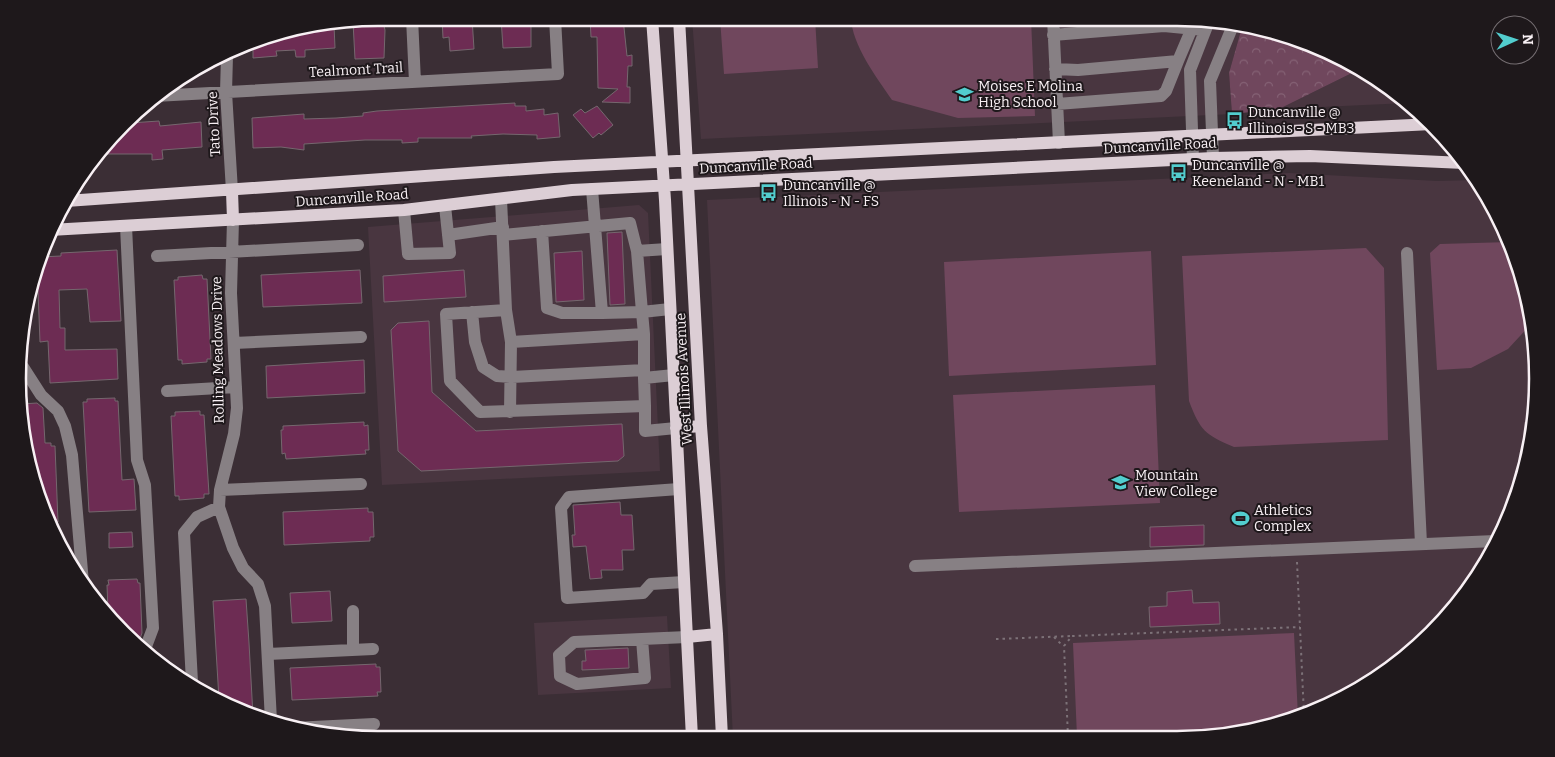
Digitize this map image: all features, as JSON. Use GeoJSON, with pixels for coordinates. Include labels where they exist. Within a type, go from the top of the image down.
{"type":"FeatureCollection","features":[{"type":"Feature","properties":{"kind":"main road","name":"West Illinois Avenue"},"geometry":{"type":"LineString","coordinates":[[653,26],[663,161],[692,731]]}},
{"type":"Feature","properties":{"kind":"main road","name":"West Illinois Avenue"},"geometry":{"type":"LineString","coordinates":[[680,26],[701,426],[717,634],[722,731]]}},
{"type":"Feature","properties":{"kind":"main road","name":"Duncanville Road"},"geometry":{"type":"LineString","coordinates":[[74,201],[663,161],[1421,125]]}},
{"type":"Feature","properties":{"kind":"main road","name":"Duncanville Road"},"geometry":{"type":"LineString","coordinates":[[60,229],[404,210],[592,189],[1213,158],[1310,156],[1455,163]]}},
{"type":"Feature","properties":{"kind":"main road"},"geometry":{"type":"LineString","coordinates":[[232,191],[233,220]]}},
{"type":"Feature","properties":{"kind":"main road"},"geometry":{"type":"LineString","coordinates":[[676,428],[701,426]]}},
{"type":"Feature","properties":{"kind":"main road"},"geometry":{"type":"LineString","coordinates":[[687,637],[717,634]]}},
{"type":"Feature","properties":{"kind":"street"},"geometry":{"type":"LineString","coordinates":[[412,26],[415,82]]}},
{"type":"Feature","properties":{"kind":"street","name":"Tealmont Trail"},"geometry":{"type":"LineString","coordinates":[[170,95],[558,74],[555,26]]}},
{"type":"Feature","properties":{"kind":"street"},"geometry":{"type":"LineString","coordinates":[[1053,26],[1058,143]]}},
{"type":"Feature","properties":{"kind":"street"},"geometry":{"type":"LineString","coordinates":[[1054,35],[1164,26],[1198,27]]}},
{"type":"Feature","properties":{"kind":"street"},"geometry":{"type":"LineString","coordinates":[[1057,104],[1161,96],[1166,91],[1192,28]]}},
{"type":"Feature","properties":{"kind":"street"},"geometry":{"type":"LineString","coordinates":[[1193,160],[1190,70],[1206,28]]}},
{"type":"Feature","properties":{"kind":"street"},"geometry":{"type":"LineString","coordinates":[[1213,158],[1210,81],[1231,31]]}},
{"type":"Feature","properties":{"kind":"street"},"geometry":{"type":"LineString","coordinates":[[1055,69],[1078,70],[1178,60]]}},
{"type":"Feature","properties":{"kind":"street","name":"Tato Drive"},"geometry":{"type":"LineString","coordinates":[[227,61],[226,92],[232,191]]}},
{"type":"Feature","properties":{"kind":"street"},"geometry":{"type":"LineString","coordinates":[[592,189],[602,313]]}},
{"type":"Feature","properties":{"kind":"street"},"geometry":{"type":"LineString","coordinates":[[501,199],[506,310],[511,342],[510,412]]}},
{"type":"Feature","properties":{"kind":"street"},"geometry":{"type":"LineString","coordinates":[[404,210],[408,254],[450,253],[445,206]]}},
{"type":"Feature","properties":{"kind":"street","name":"Rolling Meadows Drive"},"geometry":{"type":"LineString","coordinates":[[233,220],[231,251],[236,387],[234,434],[220,490],[219,507],[233,548],[243,568],[258,584],[265,606],[271,714]]}},
{"type":"Feature","properties":{"kind":"street"},"geometry":{"type":"LineString","coordinates":[[448,235],[503,231],[542,231],[630,224],[636,251],[644,334],[645,431],[676,428]]}},
{"type":"Feature","properties":{"kind":"street"},"geometry":{"type":"LineString","coordinates":[[126,226],[137,460],[145,485],[153,628],[147,644]]}},
{"type":"Feature","properties":{"kind":"street"},"geometry":{"type":"LineString","coordinates":[[542,231],[546,308],[562,313],[642,312],[670,309]]}},
{"type":"Feature","properties":{"kind":"street"},"geometry":{"type":"LineString","coordinates":[[157,256],[358,245]]}},
{"type":"Feature","properties":{"kind":"street"},"geometry":{"type":"LineString","coordinates":[[636,251],[667,249]]}},
{"type":"Feature","properties":{"kind":"street"},"geometry":{"type":"LineString","coordinates":[[1407,253],[1421,544]]}},
{"type":"Feature","properties":{"kind":"street"},"geometry":{"type":"LineString","coordinates":[[506,310],[446,314],[450,381],[480,412],[645,406]]}},
{"type":"Feature","properties":{"kind":"street"},"geometry":{"type":"LineString","coordinates":[[472,312],[475,342],[482,367],[497,376],[674,375]]}},
{"type":"Feature","properties":{"kind":"street"},"geometry":{"type":"LineString","coordinates":[[511,342],[644,334]]}},
{"type":"Feature","properties":{"kind":"street"},"geometry":{"type":"LineString","coordinates":[[234,342],[361,337]]}},
{"type":"Feature","properties":{"kind":"street"},"geometry":{"type":"LineString","coordinates":[[26,373],[41,395],[58,411],[66,426],[72,455],[82,568]]}},
{"type":"Feature","properties":{"kind":"street"},"geometry":{"type":"LineString","coordinates":[[167,391],[236,387]]}},
{"type":"Feature","properties":{"kind":"street"},"geometry":{"type":"LineString","coordinates":[[220,490],[362,484]]}},
{"type":"Feature","properties":{"kind":"street"},"geometry":{"type":"LineString","coordinates":[[679,489],[569,497],[561,508],[567,598],[643,593],[651,584],[684,582]]}},
{"type":"Feature","properties":{"kind":"street"},"geometry":{"type":"LineString","coordinates":[[192,677],[184,533],[197,517],[219,507]]}},
{"type":"Feature","properties":{"kind":"street"},"geometry":{"type":"LineString","coordinates":[[914,566],[1489,541]]}},
{"type":"Feature","properties":{"kind":"street"},"geometry":{"type":"LineString","coordinates":[[353,611],[353,650]]}},
{"type":"Feature","properties":{"kind":"street"},"geometry":{"type":"LineString","coordinates":[[642,639],[645,678],[577,684],[560,676],[559,655],[574,642],[687,637]]}},
{"type":"Feature","properties":{"kind":"street"},"geometry":{"type":"LineString","coordinates":[[268,654],[372,649]]}},
{"type":"Feature","properties":{"kind":"street"},"geometry":{"type":"LineString","coordinates":[[324,726],[374,724]]}},
{"type":"Feature","properties":{"kind":"path"},"geometry":{"type":"LineString","coordinates":[[1297,550],[1304,707]]}},
{"type":"Feature","properties":{"kind":"path"},"geometry":{"type":"LineString","coordinates":[[996,639],[1300,627]]}},
{"type":"Feature","properties":{"kind":"path"},"geometry":{"type":"LineString","coordinates":[[1068,731],[1064,646],[1072,636]]}},
{"type":"Feature","properties":{"kind":"path"},"geometry":{"type":"LineString","coordinates":[[1054,637],[1064,646]]}},
{"type":"Feature","properties":{"kind":"shaded area","name":"Moises E Molina High School"},"geometry":{"type":"Polygon","coordinates":[[[693,26],[1176,26],[1241,32],[1229,73],[1232,114],[701,139],[693,26]]]}},
{"type":"Feature","properties":{"kind":"shaded area"},"geometry":{"type":"Polygon","coordinates":[[[1352,73],[1396,103],[1279,109],[1352,73]]]}},
{"type":"Feature","properties":{"kind":"shaded area","name":"Mountain View College"},"geometry":{"type":"Polygon","coordinates":[[[1289,173],[1437,181],[1467,180],[1482,202],[1502,244],[1517,287],[1526,333],[1529,378],[1526,424],[1517,470],[1510,492],[1482,555],[1456,593],[1426,628],[1391,658],[1353,684],[1311,704],[1268,719],[1222,728],[1176,731],[733,731],[707,200],[1289,173]]]}},
{"type":"Feature","properties":{"kind":"shaded area"},"geometry":{"type":"Polygon","coordinates":[[[639,205],[648,213],[660,471],[382,485],[368,227],[639,205]]]}},
{"type":"Feature","properties":{"kind":"shaded area"},"geometry":{"type":"Polygon","coordinates":[[[667,616],[671,688],[538,695],[534,623],[667,616]]]}},
{"type":"Feature","properties":{"kind":"green space"},"geometry":{"type":"Polygon","coordinates":[[[721,26],[815,26],[818,68],[724,74],[721,26]]]}},
{"type":"Feature","properties":{"kind":"green space"},"geometry":{"type":"Polygon","coordinates":[[[852,26],[1031,26],[1035,116],[958,118],[892,100],[860,50],[852,26]]]}},
{"type":"Feature","properties":{"kind":"green space"},"geometry":{"type":"Polygon","coordinates":[[[1241,32],[1290,45],[1352,73],[1279,109],[1232,114],[1229,73],[1241,32]]]}},
{"type":"Feature","properties":{"kind":"green space"},"geometry":{"type":"Polygon","coordinates":[[[1501,242],[1517,287],[1525,330],[1508,349],[1471,368],[1437,370],[1430,253],[1440,244],[1501,242]]]}},
{"type":"Feature","properties":{"kind":"green space"},"geometry":{"type":"Polygon","coordinates":[[[1366,248],[1384,268],[1388,440],[1234,447],[1210,435],[1200,425],[1189,401],[1182,256],[1366,248]]]}},
{"type":"Feature","properties":{"kind":"green space"},"geometry":{"type":"Polygon","coordinates":[[[1151,251],[1156,365],[949,376],[944,262],[1151,251]]]}},
{"type":"Feature","properties":{"kind":"green space"},"geometry":{"type":"Polygon","coordinates":[[[1155,385],[1160,503],[959,512],[953,395],[1155,385]]]}},
{"type":"Feature","properties":{"kind":"green space"},"geometry":{"type":"Polygon","coordinates":[[[1294,633],[1298,709],[1268,719],[1222,728],[1176,731],[1077,731],[1073,643],[1294,633]]]}},
{"type":"Feature","properties":{"kind":"building"},"geometry":{"type":"Polygon","coordinates":[[[384,26],[384,58],[355,59],[353,27],[384,26]]]}},
{"type":"Feature","properties":{"kind":"building"},"geometry":{"type":"Polygon","coordinates":[[[442,26],[473,26],[474,49],[450,51],[449,37],[443,38],[442,26]]]}},
{"type":"Feature","properties":{"kind":"building"},"geometry":{"type":"Polygon","coordinates":[[[502,26],[531,26],[531,47],[503,48],[502,26]]]}},
{"type":"Feature","properties":{"kind":"building"},"geometry":{"type":"Polygon","coordinates":[[[590,26],[624,26],[627,56],[632,55],[632,66],[628,66],[627,87],[630,87],[630,103],[602,102],[618,89],[598,88],[597,37],[591,37],[590,26]]]}},
{"type":"Feature","properties":{"kind":"building"},"geometry":{"type":"Polygon","coordinates":[[[334,29],[335,48],[305,50],[305,57],[296,57],[295,50],[276,51],[277,56],[253,58],[253,50],[265,45],[287,38],[334,29]]]}},
{"type":"Feature","properties":{"kind":"building"},"geometry":{"type":"Polygon","coordinates":[[[515,103],[515,106],[526,106],[526,111],[544,109],[544,115],[558,113],[560,137],[537,139],[537,135],[503,134],[471,136],[472,138],[418,138],[418,142],[402,143],[402,140],[365,140],[304,144],[304,150],[281,147],[253,148],[252,118],[304,114],[304,119],[336,118],[363,116],[363,113],[377,111],[515,103]]]}},
{"type":"Feature","properties":{"kind":"building"},"geometry":{"type":"Polygon","coordinates":[[[597,106],[613,125],[601,135],[599,133],[593,138],[573,115],[581,109],[585,113],[597,106]]]}},
{"type":"Feature","properties":{"kind":"building"},"geometry":{"type":"Polygon","coordinates":[[[159,121],[160,126],[201,122],[202,147],[162,150],[163,159],[152,160],[152,154],[107,154],[136,123],[159,121]]]}},
{"type":"Feature","properties":{"kind":"building"},"geometry":{"type":"Polygon","coordinates":[[[622,232],[625,304],[610,305],[607,233],[622,232]]]}},
{"type":"Feature","properties":{"kind":"building"},"geometry":{"type":"Polygon","coordinates":[[[117,250],[121,321],[90,322],[87,289],[59,290],[60,328],[65,328],[65,350],[117,349],[118,379],[50,383],[48,341],[40,342],[37,291],[48,257],[61,256],[61,253],[117,250]]]}},
{"type":"Feature","properties":{"kind":"building"},"geometry":{"type":"Polygon","coordinates":[[[582,251],[584,300],[556,302],[554,253],[582,251]]]}},
{"type":"Feature","properties":{"kind":"building"},"geometry":{"type":"Polygon","coordinates":[[[360,270],[362,303],[263,307],[261,275],[360,270]]]}},
{"type":"Feature","properties":{"kind":"building"},"geometry":{"type":"Polygon","coordinates":[[[464,270],[466,297],[384,302],[383,276],[464,270]]]}},
{"type":"Feature","properties":{"kind":"building"},"geometry":{"type":"Polygon","coordinates":[[[202,275],[203,279],[207,279],[211,359],[207,359],[207,362],[182,364],[182,360],[178,360],[174,280],[178,280],[178,277],[202,275]]]}},
{"type":"Feature","properties":{"kind":"building"},"geometry":{"type":"Polygon","coordinates":[[[429,321],[432,392],[476,431],[622,424],[624,456],[618,461],[421,471],[398,451],[391,330],[398,323],[429,321]]]}},
{"type":"Feature","properties":{"kind":"building"},"geometry":{"type":"Polygon","coordinates":[[[364,360],[365,393],[267,398],[266,366],[364,360]]]}},
{"type":"Feature","properties":{"kind":"building"},"geometry":{"type":"Polygon","coordinates":[[[115,398],[115,401],[118,401],[122,480],[134,479],[136,510],[89,512],[83,402],[87,402],[87,399],[115,398]]]}},
{"type":"Feature","properties":{"kind":"building"},"geometry":{"type":"Polygon","coordinates":[[[37,403],[43,408],[45,443],[51,443],[51,446],[55,446],[58,522],[38,470],[27,404],[37,403]]]}},
{"type":"Feature","properties":{"kind":"building"},"geometry":{"type":"Polygon","coordinates":[[[200,411],[200,415],[204,415],[209,494],[204,494],[204,498],[179,500],[179,496],[175,496],[171,416],[175,416],[175,412],[200,411]]]}},
{"type":"Feature","properties":{"kind":"building"},"geometry":{"type":"Polygon","coordinates":[[[364,422],[364,426],[368,425],[369,450],[365,450],[366,454],[286,459],[285,453],[282,454],[281,430],[283,430],[283,426],[364,422]]]}},
{"type":"Feature","properties":{"kind":"building"},"geometry":{"type":"Polygon","coordinates":[[[620,502],[621,515],[632,515],[634,550],[622,550],[623,570],[601,570],[602,578],[590,579],[586,546],[573,547],[572,535],[575,535],[573,505],[620,502]]]}},
{"type":"Feature","properties":{"kind":"building"},"geometry":{"type":"Polygon","coordinates":[[[368,508],[368,512],[373,512],[374,537],[370,537],[370,541],[284,545],[283,512],[368,508]]]}},
{"type":"Feature","properties":{"kind":"building"},"geometry":{"type":"Polygon","coordinates":[[[1204,525],[1204,545],[1150,547],[1150,527],[1204,525]]]}},
{"type":"Feature","properties":{"kind":"building"},"geometry":{"type":"Polygon","coordinates":[[[132,532],[133,547],[109,548],[109,533],[132,532]]]}},
{"type":"Feature","properties":{"kind":"building"},"geometry":{"type":"Polygon","coordinates":[[[137,579],[138,583],[140,583],[142,633],[140,638],[108,603],[108,580],[137,579]]]}},
{"type":"Feature","properties":{"kind":"building"},"geometry":{"type":"Polygon","coordinates":[[[1192,590],[1193,603],[1219,602],[1220,624],[1150,627],[1149,607],[1167,606],[1167,592],[1192,590]]]}},
{"type":"Feature","properties":{"kind":"building"},"geometry":{"type":"Polygon","coordinates":[[[330,591],[332,621],[292,623],[290,593],[330,591]]]}},
{"type":"Feature","properties":{"kind":"building"},"geometry":{"type":"Polygon","coordinates":[[[246,599],[252,707],[219,692],[213,601],[246,599]]]}},
{"type":"Feature","properties":{"kind":"building"},"geometry":{"type":"Polygon","coordinates":[[[628,648],[629,668],[582,670],[582,661],[586,661],[585,650],[628,648]]]}},
{"type":"Feature","properties":{"kind":"building"},"geometry":{"type":"Polygon","coordinates":[[[376,664],[376,667],[380,667],[381,692],[377,692],[378,696],[292,700],[290,668],[376,664]]]}},
{"type":"Feature","properties":{"kind":"place","name":"Moises E Molina High School"},"geometry":{"type":"Point","coordinates":[964,94]}},
{"type":"Feature","properties":{"kind":"place","name":"Duncanville @ Illinois - S - MB3"},"geometry":{"type":"Point","coordinates":[1234,120]}},
{"type":"Feature","properties":{"kind":"place","name":"Duncanville @ Keeneland - N - MB1"},"geometry":{"type":"Point","coordinates":[1178,173]}},
{"type":"Feature","properties":{"kind":"place","name":"Duncanville @ Illinois - N - FS"},"geometry":{"type":"Point","coordinates":[769,193]}},
{"type":"Feature","properties":{"kind":"place","name":"Mountain View College"},"geometry":{"type":"Point","coordinates":[1121,483]}},
{"type":"Feature","properties":{"kind":"place","name":"Athletics Complex"},"geometry":{"type":"Point","coordinates":[1240,518]}}]}
